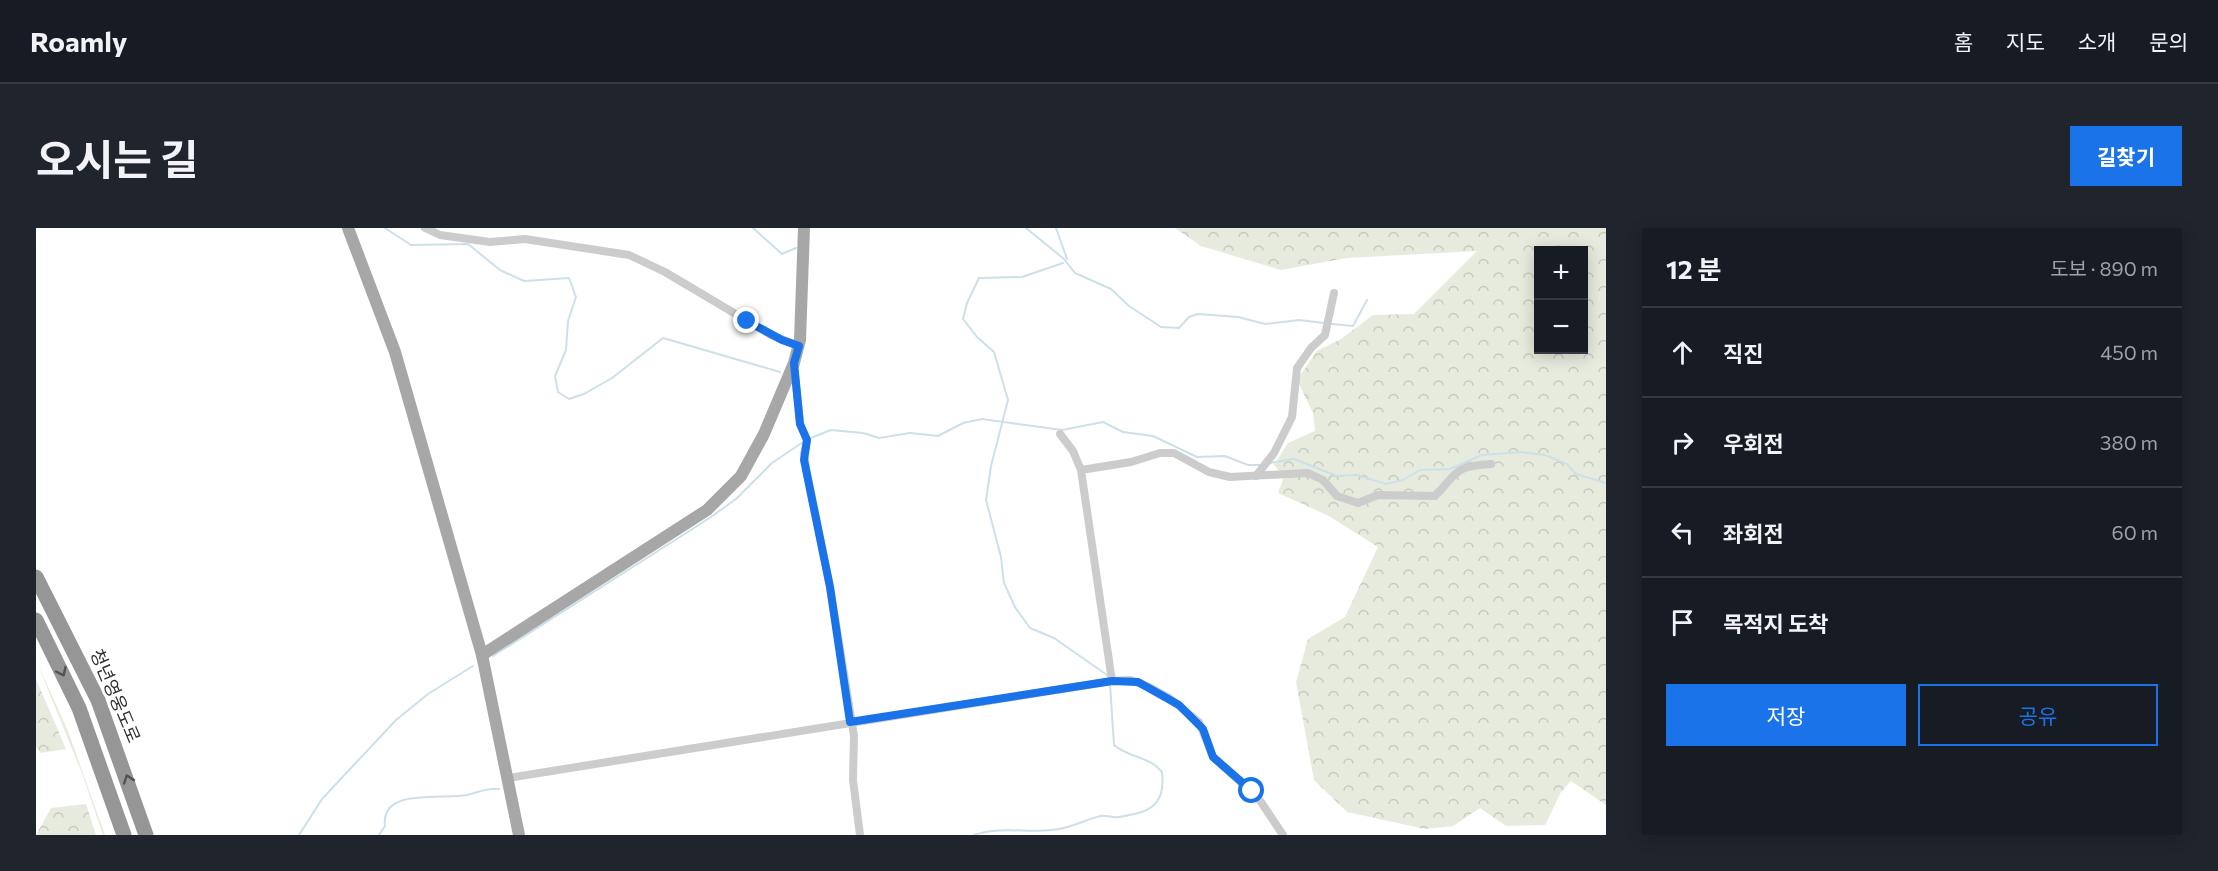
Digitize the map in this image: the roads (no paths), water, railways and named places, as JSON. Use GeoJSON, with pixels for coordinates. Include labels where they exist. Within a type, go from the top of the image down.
{"type":"FeatureCollection","features":[{"type":"Feature","properties":{"kind":"highway","name":"청년영웅도로"},"geometry":{"type":"LineString","coordinates":[[36,577],[98,700],[146,835]]}},
{"type":"Feature","properties":{"kind":"highway"},"geometry":{"type":"LineString","coordinates":[[36,620],[79,708],[124,835]]}},
{"type":"Feature","properties":{"kind":"main road"},"geometry":{"type":"LineString","coordinates":[[348,228],[395,352],[482,655],[519,835]]}},
{"type":"Feature","properties":{"kind":"main road"},"geometry":{"type":"LineString","coordinates":[[482,655],[719,500],[735,484],[755,450],[794,363],[799,346],[804,228]]}},
{"type":"Feature","properties":{"kind":"street"},"geometry":{"type":"LineString","coordinates":[[425,228],[440,235],[490,242],[525,239],[629,255],[665,272],[771,335],[799,346]]}},
{"type":"Feature","properties":{"kind":"street"},"geometry":{"type":"LineString","coordinates":[[1256,477],[1274,453],[1292,417],[1297,368],[1311,348],[1325,335],[1334,293]]}},
{"type":"Feature","properties":{"kind":"street"},"geometry":{"type":"LineString","coordinates":[[794,363],[800,424],[807,440],[804,460],[830,587],[855,747],[853,780],[860,835]]}},
{"type":"Feature","properties":{"kind":"street"},"geometry":{"type":"LineString","coordinates":[[1060,434],[1073,451],[1081,470],[1112,681]]}},
{"type":"Feature","properties":{"kind":"street"},"geometry":{"type":"LineString","coordinates":[[1081,470],[1174,453],[1218,475],[1256,477],[1308,473],[1323,480],[1338,496],[1358,503],[1378,495],[1435,496],[1452,475],[1473,465],[1491,464]]}},
{"type":"Feature","properties":{"kind":"street"},"geometry":{"type":"LineString","coordinates":[[508,778],[850,722],[1130,680],[1149,687],[1179,705],[1199,723],[1213,757],[1252,791],[1283,835]]}},
{"type":"Feature","properties":{"kind":"waterway"},"geometry":{"type":"LineString","coordinates":[[385,228],[411,245],[468,244],[500,270],[524,281],[569,278],[576,297],[568,321],[566,350],[555,376],[558,392],[569,399],[584,394],[612,378],[663,338],[780,372]]}},
{"type":"Feature","properties":{"kind":"waterway"},"geometry":{"type":"LineString","coordinates":[[753,228],[782,254],[796,248]]}},
{"type":"Feature","properties":{"kind":"waterway"},"geometry":{"type":"LineString","coordinates":[[1026,228],[1064,259],[1075,273],[1111,289],[1129,306],[1161,327],[1179,328],[1189,317],[1198,314],[1238,317],[1265,324],[1299,320],[1324,323]]}},
{"type":"Feature","properties":{"kind":"waterway"},"geometry":{"type":"LineString","coordinates":[[1056,228],[1067,259]]}},
{"type":"Feature","properties":{"kind":"waterway"},"geometry":{"type":"LineString","coordinates":[[1063,263],[1022,277],[979,278],[967,303],[963,319],[977,337],[994,352],[1008,400],[991,466],[986,500],[1001,557],[1004,583],[1015,607],[1030,628],[1054,638],[1107,675]]}},
{"type":"Feature","properties":{"kind":"waterway"},"geometry":{"type":"LineString","coordinates":[[1332,324],[1353,326],[1367,300]]}},
{"type":"Feature","properties":{"kind":"waterway"},"geometry":{"type":"LineString","coordinates":[[808,439],[831,430],[863,433],[879,438],[910,433],[938,436],[963,423],[982,419],[1062,430],[1103,422],[1123,432],[1153,436],[1197,457],[1225,456],[1248,465],[1261,465]]}},
{"type":"Feature","properties":{"kind":"waterway"},"geometry":{"type":"LineString","coordinates":[[493,656],[708,519],[736,499],[772,463],[803,442]]}},
{"type":"Feature","properties":{"kind":"waterway"},"geometry":{"type":"LineString","coordinates":[[1270,463],[1294,459],[1337,476],[1357,475],[1386,484],[1403,480],[1420,470],[1450,469],[1482,455],[1521,452],[1545,455],[1567,464],[1576,474],[1606,483]]}},
{"type":"Feature","properties":{"kind":"waterway"},"geometry":{"type":"LineString","coordinates":[[299,835],[322,799],[396,720],[428,694],[473,666]]}},
{"type":"Feature","properties":{"kind":"waterway"},"geometry":{"type":"LineString","coordinates":[[974,835],[1003,830],[1059,829],[1101,816],[1117,817],[1139,813],[1153,806],[1161,793],[1162,772],[1151,763],[1114,745],[1110,684]]}},
{"type":"Feature","properties":{"kind":"waterway"},"geometry":{"type":"LineString","coordinates":[[379,835],[385,826],[386,814],[392,805],[402,800],[467,795],[487,789],[499,789]]}}]}
